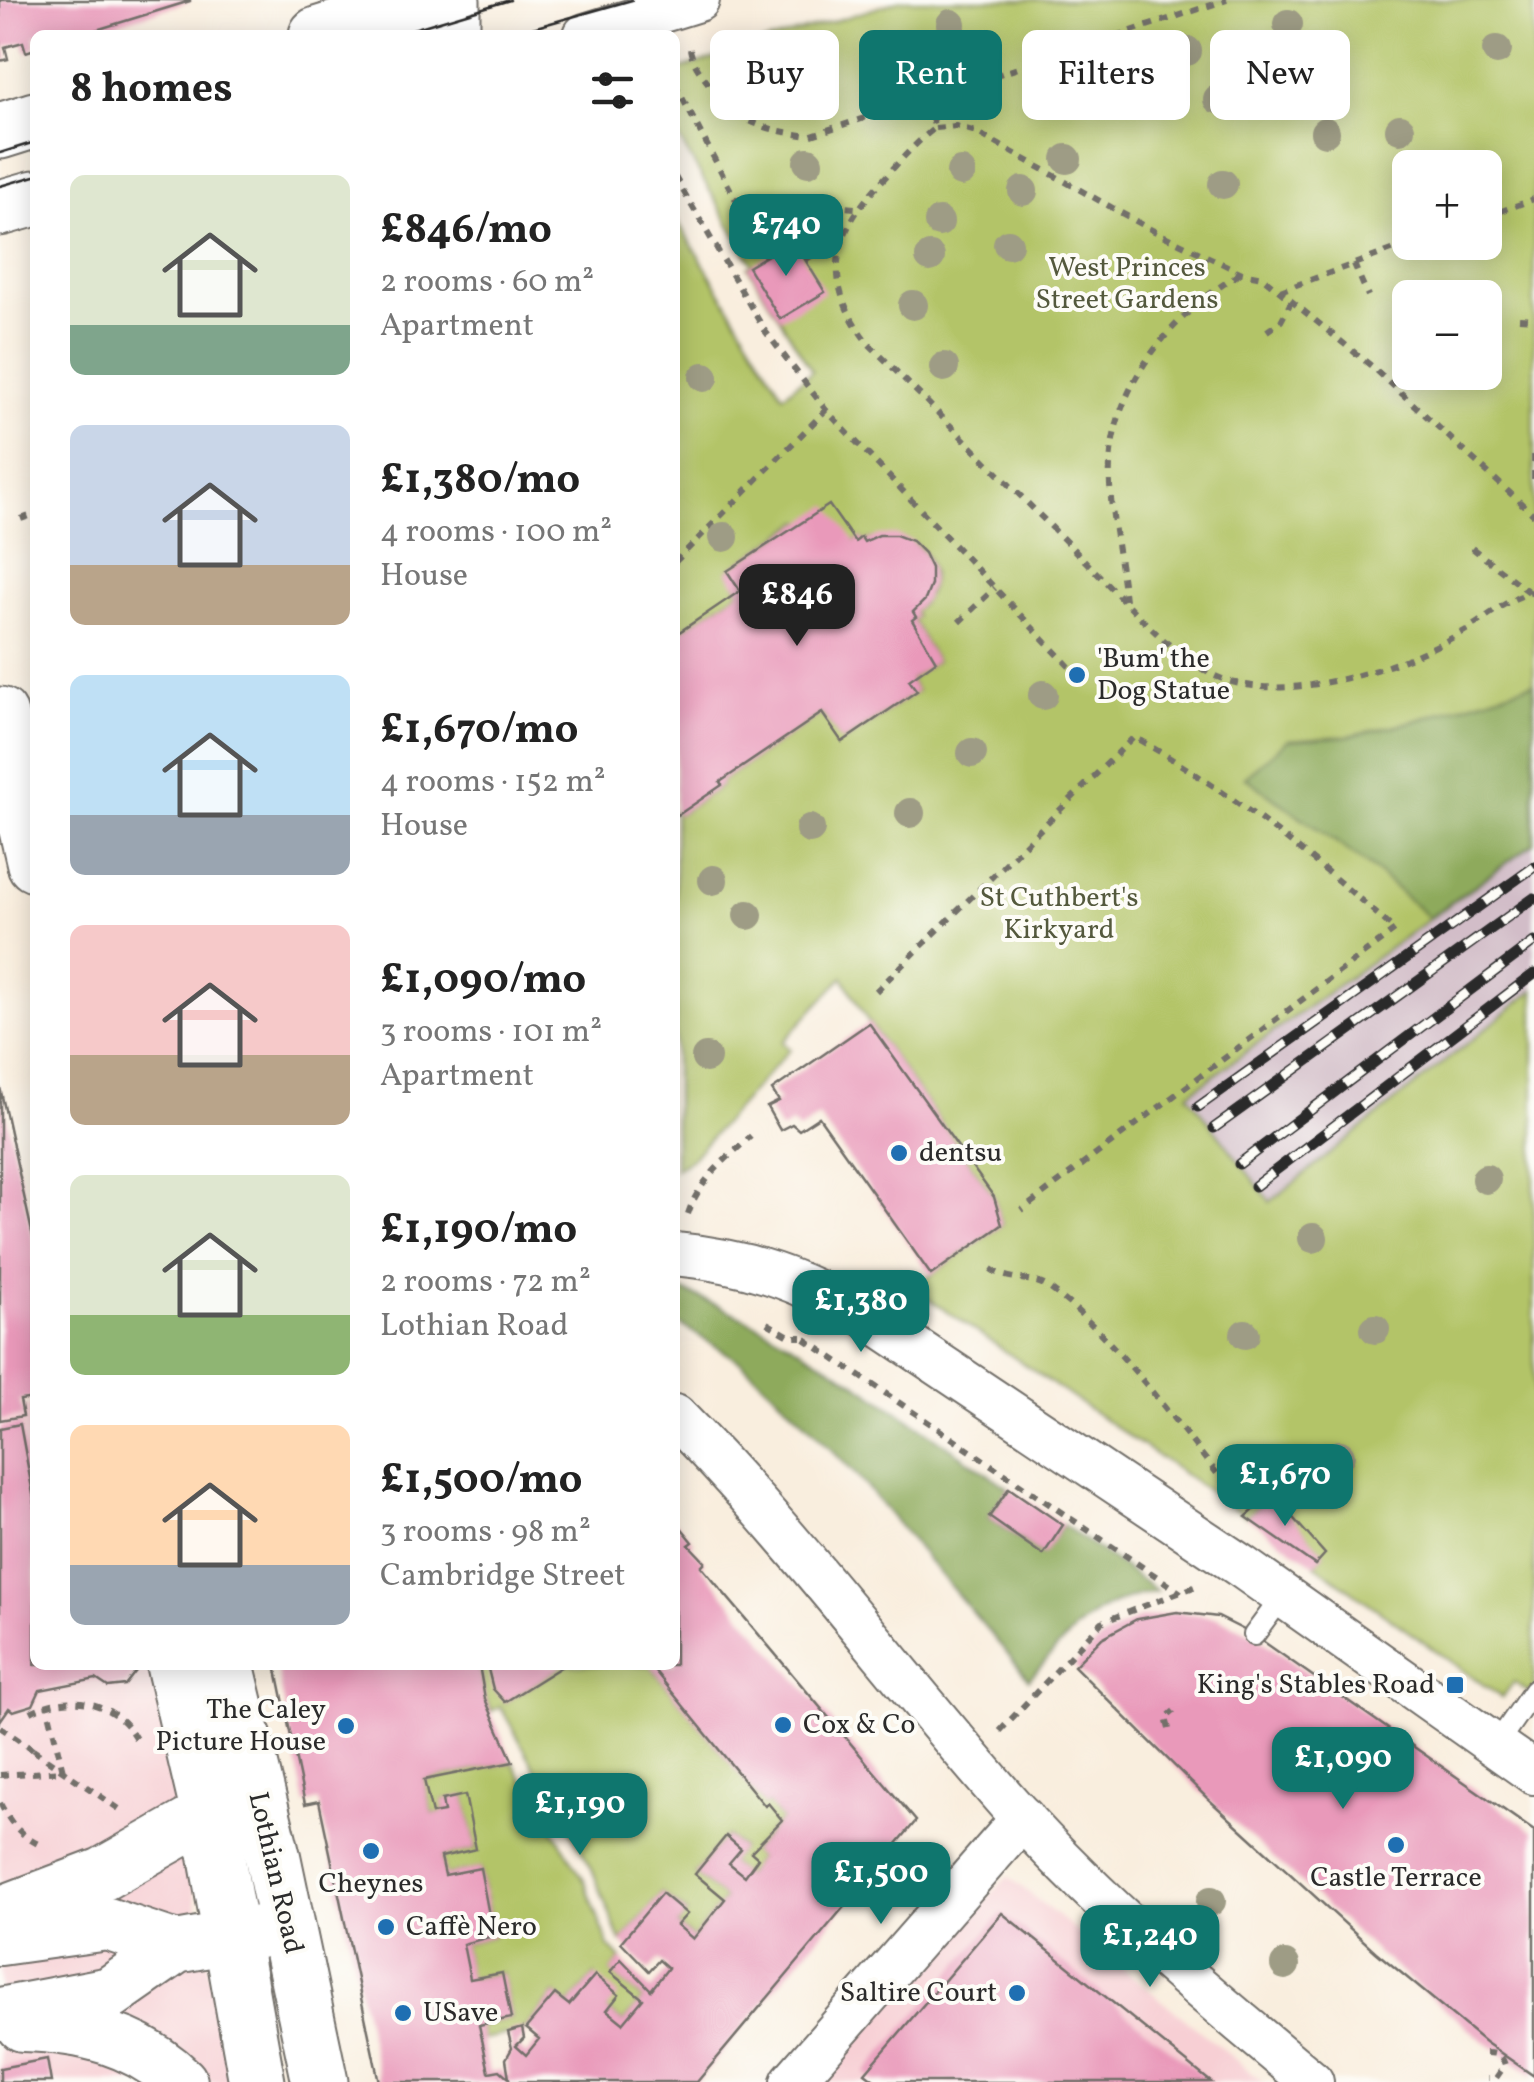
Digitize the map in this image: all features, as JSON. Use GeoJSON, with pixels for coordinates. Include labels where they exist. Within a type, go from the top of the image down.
{"type":"FeatureCollection","features":[{"type":"Feature","properties":{"kind":"main road"},"geometry":{"type":"LineString","coordinates":[[452,0],[452,30]]}},
{"type":"Feature","properties":{"kind":"main road"},"geometry":{"type":"LineString","coordinates":[[0,131],[30,122]]}},
{"type":"Feature","properties":{"kind":"main road"},"geometry":{"type":"LineString","coordinates":[[0,208],[30,199]]}},
{"type":"Feature","properties":{"kind":"main road"},"geometry":{"type":"LineString","coordinates":[[0,715],[30,843]]}},
{"type":"Feature","properties":{"kind":"main road","name":"Lothian Road"},"geometry":{"type":"LineString","coordinates":[[175,1670],[209,1814],[257,2082]]}},
{"type":"Feature","properties":{"kind":"main road","name":"Lothian Road"},"geometry":{"type":"LineString","coordinates":[[227,1670],[320,2082]]}},
{"type":"Feature","properties":{"kind":"street"},"geometry":{"type":"LineString","coordinates":[[347,20],[437,0]]}},
{"type":"Feature","properties":{"kind":"street"},"geometry":{"type":"LineString","coordinates":[[601,30],[698,0]]}},
{"type":"Feature","properties":{"kind":"street"},"geometry":{"type":"LineString","coordinates":[[680,1255],[750,1265],[800,1282],[893,1332],[1241,1566],[1534,1773]]}},
{"type":"Feature","properties":{"kind":"street"},"geometry":{"type":"LineString","coordinates":[[680,1421],[747,1490],[1024,1818],[1185,1974],[1312,2082]]}},
{"type":"Feature","properties":{"kind":"street"},"geometry":{"type":"LineString","coordinates":[[0,1913],[103,1874],[209,1814]]}},
{"type":"Feature","properties":{"kind":"street"},"geometry":{"type":"LineString","coordinates":[[792,2082],[1024,1818]]}},
{"type":"Feature","properties":{"kind":"street"},"geometry":{"type":"LineString","coordinates":[[0,1939],[107,1924],[176,1947]]}},
{"type":"Feature","properties":{"kind":"street"},"geometry":{"type":"LineString","coordinates":[[0,2014],[110,1993],[176,1947],[287,1927]]}},
{"type":"Feature","properties":{"kind":"street"},"geometry":{"type":"LineString","coordinates":[[0,2025],[55,2026],[127,2043],[159,2061],[181,2082]]}},
{"type":"Feature","properties":{"kind":"lane"},"geometry":{"type":"LineString","coordinates":[[1254,1635],[1283,1596]]}},
{"type":"Feature","properties":{"kind":"lane"},"geometry":{"type":"LineString","coordinates":[[1496,1746],[1534,1690]]}},
{"type":"Feature","properties":{"kind":"path"},"geometry":{"type":"LineString","coordinates":[[1002,75],[1227,0]]}},
{"type":"Feature","properties":{"kind":"path"},"geometry":{"type":"LineString","coordinates":[[690,47],[694,66],[721,102],[743,120],[778,132],[809,136],[862,120]]}},
{"type":"Feature","properties":{"kind":"path"},"geometry":{"type":"LineString","coordinates":[[680,94],[766,256]]}},
{"type":"Feature","properties":{"kind":"path"},"geometry":{"type":"LineString","coordinates":[[932,120],[935,128]]}},
{"type":"Feature","properties":{"kind":"path"},"geometry":{"type":"LineString","coordinates":[[1532,592],[1505,603],[1443,643],[1374,672],[1284,686],[1248,686],[1213,675],[1125,601],[860,332],[846,309],[838,279],[843,235],[856,208],[906,152],[935,128],[956,126],[976,132],[1152,230],[1242,273],[1262,277],[1376,369],[1534,515]]}},
{"type":"Feature","properties":{"kind":"path"},"geometry":{"type":"LineString","coordinates":[[680,186],[764,331],[826,410],[1083,682]]}},
{"type":"Feature","properties":{"kind":"path"},"geometry":{"type":"LineString","coordinates":[[735,199],[856,208]]}},
{"type":"Feature","properties":{"kind":"path"},"geometry":{"type":"LineString","coordinates":[[1502,211],[1534,199]]}},
{"type":"Feature","properties":{"kind":"path"},"geometry":{"type":"LineString","coordinates":[[805,260],[843,235]]}},
{"type":"Feature","properties":{"kind":"path"},"geometry":{"type":"LineString","coordinates":[[1279,292],[1392,250]]}},
{"type":"Feature","properties":{"kind":"path"},"geometry":{"type":"LineString","coordinates":[[1354,264],[1368,296]]}},
{"type":"Feature","properties":{"kind":"path"},"geometry":{"type":"LineString","coordinates":[[1125,601],[1110,484],[1118,418],[1153,350],[1180,318],[1214,289],[1242,273]]}},
{"type":"Feature","properties":{"kind":"path"},"geometry":{"type":"LineString","coordinates":[[1267,331],[1281,321],[1292,302]]}},
{"type":"Feature","properties":{"kind":"path"},"geometry":{"type":"LineString","coordinates":[[1520,318],[1534,319]]}},
{"type":"Feature","properties":{"kind":"path"},"geometry":{"type":"LineString","coordinates":[[1376,369],[1383,358]]}},
{"type":"Feature","properties":{"kind":"path"},"geometry":{"type":"LineString","coordinates":[[680,557],[826,410]]}},
{"type":"Feature","properties":{"kind":"path"},"geometry":{"type":"LineString","coordinates":[[1534,455],[1534,488]]}},
{"type":"Feature","properties":{"kind":"path"},"geometry":{"type":"LineString","coordinates":[[21,519],[30,516]]}},
{"type":"Feature","properties":{"kind":"path"},"geometry":{"type":"LineString","coordinates":[[1472,548],[1532,592]]}},
{"type":"Feature","properties":{"kind":"path"},"geometry":{"type":"LineString","coordinates":[[960,622],[995,588]]}},
{"type":"Feature","properties":{"kind":"path"},"geometry":{"type":"LineString","coordinates":[[876,991],[1134,736],[1286,837],[1334,874],[1395,930],[1022,1210]]}},
{"type":"Feature","properties":{"kind":"path"},"geometry":{"type":"LineString","coordinates":[[680,1240],[698,1190],[751,1136]]}},
{"type":"Feature","properties":{"kind":"path"},"geometry":{"type":"LineString","coordinates":[[991,1269],[998,1275],[1046,1285],[1115,1350],[1224,1482]]}},
{"type":"Feature","properties":{"kind":"path"},"geometry":{"type":"LineString","coordinates":[[802,1337],[1181,1594]]}},
{"type":"Feature","properties":{"kind":"path"},"geometry":{"type":"LineString","coordinates":[[973,1760],[1102,1622],[1181,1594],[1241,1566]]}},
{"type":"Feature","properties":{"kind":"path"},"geometry":{"type":"LineString","coordinates":[[31,1712],[70,1700],[104,1708],[132,1730],[142,1751]]}},
{"type":"Feature","properties":{"kind":"path"},"geometry":{"type":"LineString","coordinates":[[48,1704],[63,1771]]}},
{"type":"Feature","properties":{"kind":"path"},"geometry":{"type":"LineString","coordinates":[[1169,1729],[1166,1718],[1174,1710]]}},
{"type":"Feature","properties":{"kind":"path"},"geometry":{"type":"LineString","coordinates":[[0,1727],[133,1818]]}},
{"type":"Feature","properties":{"kind":"path"},"geometry":{"type":"LineString","coordinates":[[0,1774],[63,1771]]}},
{"type":"Feature","properties":{"kind":"path"},"geometry":{"type":"LineString","coordinates":[[0,1803],[9,1821],[26,1838],[48,1848]]}},
{"type":"Feature","properties":{"kind":"path"},"geometry":{"type":"LineString","coordinates":[[1486,2052],[1496,2052],[1505,2065],[1496,2078],[1488,2078]]}},
{"type":"Feature","properties":{"kind":"shaded area"},"geometry":{"type":"Polygon","coordinates":[[[1534,843],[1534,990],[1270,1203],[1188,1094],[1534,843]]]}},
{"type":"Feature","properties":{"kind":"shaded area"},"geometry":{"type":"Polygon","coordinates":[[[30,1405],[30,1670],[153,1670],[230,2082],[0,2082],[0,1406],[30,1405]]]}},
{"type":"Feature","properties":{"kind":"shaded area","name":"Saltire Court"},"geometry":{"type":"Polygon","coordinates":[[[1008,1876],[1263,2082],[819,2082],[1008,1876]]]}},
{"type":"Feature","properties":{"kind":"green space"},"geometry":{"type":"Polygon","coordinates":[[[901,0],[1534,0],[1534,843],[1188,1094],[1270,1202],[1534,990],[1534,1696],[1514,1682],[1502,1698],[1315,1565],[1324,1554],[1271,1495],[1246,1517],[913,1288],[1002,1225],[994,1197],[869,1023],[843,977],[783,1042],[790,1049],[691,1159],[680,1166],[680,813],[822,713],[843,742],[917,691],[909,680],[936,661],[912,620],[932,582],[925,554],[900,538],[864,542],[861,538],[855,542],[801,521],[728,571],[740,591],[680,632],[680,225],[783,395],[812,371],[748,267],[753,264],[680,140],[680,69],[710,60],[710,120],[839,120],[839,30],[806,30],[901,0]]]}},
{"type":"Feature","properties":{"kind":"green space"},"geometry":{"type":"Polygon","coordinates":[[[1534,683],[1534,843],[1429,918],[1376,871],[1245,777],[1288,740],[1347,736],[1411,722],[1534,683]]]}},
{"type":"Feature","properties":{"kind":"green space"},"geometry":{"type":"Polygon","coordinates":[[[680,1290],[764,1328],[806,1352],[1009,1488],[989,1518],[1042,1554],[1063,1525],[1157,1591],[1098,1612],[1072,1633],[1029,1679],[858,1477],[741,1362],[680,1324],[680,1290]]]}},
{"type":"Feature","properties":{"kind":"green space"},"geometry":{"type":"Polygon","coordinates":[[[480,1670],[489,1670],[505,1702],[556,1670],[654,1670],[765,1805],[768,1803],[782,1820],[751,1851],[758,1858],[745,1876],[729,1863],[741,1848],[726,1836],[695,1874],[725,1899],[693,1939],[677,1925],[687,1913],[662,1893],[621,1942],[592,1869],[500,1706],[492,1711],[485,1699],[480,1670]]]}},
{"type":"Feature","properties":{"kind":"green space"},"geometry":{"type":"Polygon","coordinates":[[[513,1762],[585,1882],[609,1946],[621,1959],[611,1972],[643,1999],[623,2023],[607,2010],[595,1975],[569,2005],[555,1994],[523,2031],[482,2039],[479,2025],[511,2018],[502,1973],[469,1979],[463,1944],[493,1936],[480,1869],[445,1875],[441,1857],[476,1849],[465,1796],[443,1800],[444,1812],[432,1814],[424,1780],[513,1762]]]}},
{"type":"Feature","properties":{"kind":"building"},"geometry":{"type":"Polygon","coordinates":[[[0,0],[190,0],[96,30],[30,30],[30,51],[26,52],[23,42],[5,47],[8,59],[0,61],[0,0]]]}},
{"type":"Feature","properties":{"kind":"building"},"geometry":{"type":"Polygon","coordinates":[[[793,240],[825,292],[780,319],[748,267],[793,240]]]}},
{"type":"Feature","properties":{"kind":"building"},"geometry":{"type":"Polygon","coordinates":[[[829,505],[855,542],[861,537],[864,542],[879,535],[896,535],[912,541],[924,553],[931,568],[931,585],[912,620],[936,661],[909,680],[917,691],[842,742],[822,713],[680,814],[680,632],[740,591],[727,571],[829,505]]]}},
{"type":"Feature","properties":{"kind":"building"},"geometry":{"type":"Polygon","coordinates":[[[869,1023],[994,1197],[1002,1225],[931,1275],[819,1117],[799,1130],[792,1124],[780,1130],[767,1107],[779,1101],[772,1090],[869,1023]]]}},
{"type":"Feature","properties":{"kind":"building"},"geometry":{"type":"Polygon","coordinates":[[[0,1087],[30,1223],[30,1399],[20,1400],[23,1416],[0,1420],[0,1087]]]}},
{"type":"Feature","properties":{"kind":"building"},"geometry":{"type":"Polygon","coordinates":[[[20,1424],[30,1478],[30,1670],[136,1671],[125,1685],[108,1687],[96,1679],[40,1690],[33,1705],[13,1711],[9,1708],[0,1721],[0,1428],[20,1424]]]}},
{"type":"Feature","properties":{"kind":"building"},"geometry":{"type":"Polygon","coordinates":[[[1009,1488],[1063,1525],[1043,1555],[989,1517],[1009,1488]]]}},
{"type":"Feature","properties":{"kind":"building"},"geometry":{"type":"Polygon","coordinates":[[[1272,1494],[1325,1554],[1315,1565],[1246,1517],[1272,1494]]]}},
{"type":"Feature","properties":{"kind":"building"},"geometry":{"type":"Polygon","coordinates":[[[680,1526],[693,1542],[689,1545],[705,1562],[701,1566],[916,1821],[697,2082],[379,2082],[319,1801],[305,1804],[277,1670],[480,1670],[485,1699],[513,1762],[424,1780],[432,1814],[444,1812],[442,1800],[465,1795],[476,1849],[441,1857],[445,1875],[480,1868],[493,1936],[463,1944],[470,1979],[502,1973],[511,2018],[479,2025],[489,2072],[500,2070],[509,2078],[506,2059],[512,2048],[508,2032],[522,2028],[524,2038],[516,2046],[526,2055],[539,2039],[526,2028],[555,1994],[569,2005],[595,1975],[619,1995],[607,2010],[623,2023],[643,1999],[610,1972],[621,1959],[651,1990],[668,1968],[659,1960],[649,1971],[621,1942],[662,1893],[687,1914],[677,1925],[693,1939],[725,1899],[695,1874],[726,1836],[741,1849],[729,1863],[745,1876],[758,1858],[751,1852],[782,1820],[768,1803],[765,1806],[654,1670],[680,1670],[680,1526]]]}},
{"type":"Feature","properties":{"kind":"building","name":"Castle Terrace"},"geometry":{"type":"Polygon","coordinates":[[[1177,1612],[1218,1617],[1254,1635],[1534,1831],[1534,2076],[1485,2042],[1376,1952],[1206,1797],[1074,1666],[1102,1638],[1137,1619],[1177,1612]]]}},
{"type":"Feature","properties":{"kind":"building"},"geometry":{"type":"Polygon","coordinates":[[[488,1670],[556,1670],[505,1702],[493,1689],[488,1670]]]}},
{"type":"Feature","properties":{"kind":"building","name":"Saltire Court"},"geometry":{"type":"Polygon","coordinates":[[[1002,1913],[1211,2082],[877,2082],[865,2073],[1002,1913]]]}},
{"type":"Feature","properties":{"kind":"building"},"geometry":{"type":"Polygon","coordinates":[[[47,2059],[51,2082],[0,2082],[0,2068],[47,2059]]]}},
{"type":"Feature","properties":{"kind":"tram line"},"geometry":{"type":"LineString","coordinates":[[410,30],[510,0]]}},
{"type":"Feature","properties":{"kind":"tram line"},"geometry":{"type":"LineString","coordinates":[[526,30],[632,0]]}},
{"type":"Feature","properties":{"kind":"tram line"},"geometry":{"type":"LineString","coordinates":[[0,153],[30,144]]}},
{"type":"Feature","properties":{"kind":"tram line"},"geometry":{"type":"LineString","coordinates":[[0,186],[30,177]]}},
{"type":"Feature","properties":{"kind":"railway"},"geometry":{"type":"LineString","coordinates":[[1198,1107],[1534,867]]}},
{"type":"Feature","properties":{"kind":"railway"},"geometry":{"type":"LineString","coordinates":[[1214,1128],[1534,898]]}},
{"type":"Feature","properties":{"kind":"railway"},"geometry":{"type":"LineString","coordinates":[[1239,1164],[1534,942]]}},
{"type":"Feature","properties":{"kind":"railway"},"geometry":{"type":"LineString","coordinates":[[1255,1186],[1534,974]]}},
{"type":"Feature","properties":{"kind":"place","name":"'Bum' the Dog Statue"},"geometry":{"type":"Point","coordinates":[1077,675]}},
{"type":"Feature","properties":{"kind":"place","name":"dentsu"},"geometry":{"type":"Point","coordinates":[899,1153]}},
{"type":"Feature","properties":{"kind":"place","name":"King's Stables Road"},"geometry":{"type":"Point","coordinates":[1455,1685]}},
{"type":"Feature","properties":{"kind":"place","name":"Cox & Co"},"geometry":{"type":"Point","coordinates":[783,1725]}},
{"type":"Feature","properties":{"kind":"place","name":"The Caley Picture House"},"geometry":{"type":"Point","coordinates":[346,1726]}},
{"type":"Feature","properties":{"kind":"place","name":"Castle Terrace"},"geometry":{"type":"Point","coordinates":[1396,1845]}},
{"type":"Feature","properties":{"kind":"place","name":"Cheynes"},"geometry":{"type":"Point","coordinates":[371,1851]}},
{"type":"Feature","properties":{"kind":"place","name":"Caffè Nero"},"geometry":{"type":"Point","coordinates":[386,1927]}},
{"type":"Feature","properties":{"kind":"place","name":"Saltire Court"},"geometry":{"type":"Point","coordinates":[1017,1993]}},
{"type":"Feature","properties":{"kind":"place","name":"USave"},"geometry":{"type":"Point","coordinates":[403,2013]}},
{"type":"Feature","properties":{"kind":"park label","name":"West Princes Street Gardens"},"geometry":{"type":"Point","coordinates":[1127,284]}},
{"type":"Feature","properties":{"kind":"park label","name":"St Cuthbert's Kirkyard"},"geometry":{"type":"Point","coordinates":[1059,914]}}]}
